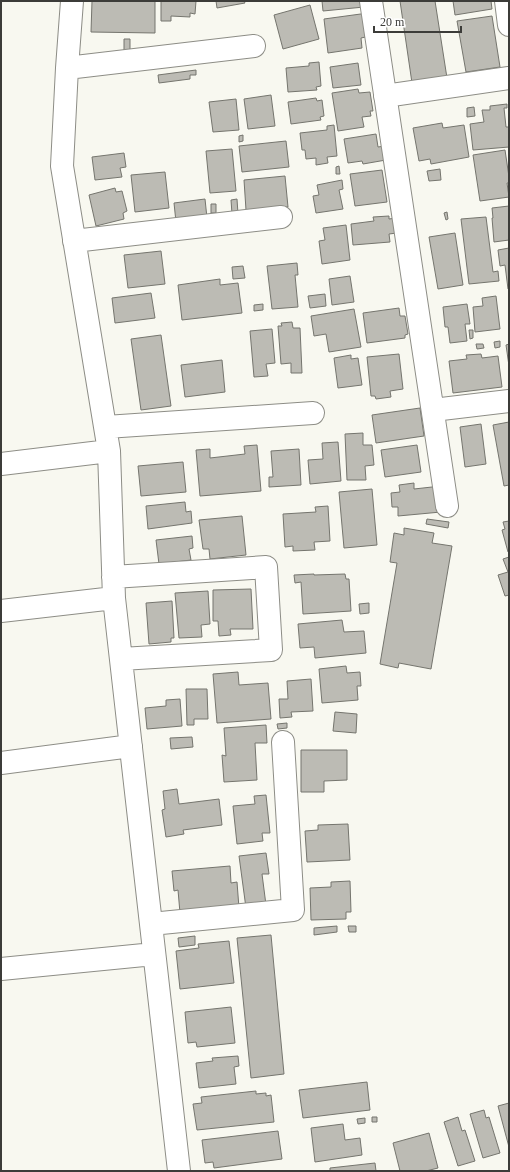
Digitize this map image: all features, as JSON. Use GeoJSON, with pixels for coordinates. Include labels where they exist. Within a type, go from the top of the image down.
{"type":"FeatureCollection","features":[{"type":"Feature","properties":{"kind":"street"},"geometry":{"type":"LineString","coordinates":[[72,1],[62,166],[110,451],[113,587],[179,1171]]}},
{"type":"Feature","properties":{"kind":"street"},"geometry":{"type":"LineString","coordinates":[[371,1],[447,506]]}},
{"type":"Feature","properties":{"kind":"street"},"geometry":{"type":"LineString","coordinates":[[506,1],[509,25]]}},
{"type":"Feature","properties":{"kind":"street"},"geometry":{"type":"LineString","coordinates":[[67,68],[254,46]]}},
{"type":"Feature","properties":{"kind":"street"},"geometry":{"type":"LineString","coordinates":[[385,96],[509,78]]}},
{"type":"Feature","properties":{"kind":"street"},"geometry":{"type":"LineString","coordinates":[[74,241],[281,217]]}},
{"type":"Feature","properties":{"kind":"street"},"geometry":{"type":"LineString","coordinates":[[433,410],[509,401]]}},
{"type":"Feature","properties":{"kind":"street"},"geometry":{"type":"LineString","coordinates":[[106,427],[313,413]]}},
{"type":"Feature","properties":{"kind":"street"},"geometry":{"type":"LineString","coordinates":[[1,464],[110,451]]}},
{"type":"Feature","properties":{"kind":"street"},"geometry":{"type":"LineString","coordinates":[[1,611],[113,587],[266,567],[271,650],[121,659]]}},
{"type":"Feature","properties":{"kind":"street"},"geometry":{"type":"LineString","coordinates":[[151,924],[293,910],[283,742]]}},
{"type":"Feature","properties":{"kind":"street"},"geometry":{"type":"LineString","coordinates":[[1,763],[131,746]]}},
{"type":"Feature","properties":{"kind":"street"},"geometry":{"type":"LineString","coordinates":[[1,969],[154,954]]}},
{"type":"Feature","properties":{"kind":"building"},"geometry":{"type":"Polygon","coordinates":[[[92,1],[155,1],[155,33],[91,32],[92,1]]]}},
{"type":"Feature","properties":{"kind":"building"},"geometry":{"type":"Polygon","coordinates":[[[161,1],[196,1],[195,14],[190,13],[190,17],[171,16],[171,21],[161,21],[161,1]]]}},
{"type":"Feature","properties":{"kind":"building"},"geometry":{"type":"Polygon","coordinates":[[[216,1],[244,1],[245,3],[217,8],[216,1]]]}},
{"type":"Feature","properties":{"kind":"building"},"geometry":{"type":"Polygon","coordinates":[[[322,1],[364,1],[364,7],[323,11],[322,1]]]}},
{"type":"Feature","properties":{"kind":"building"},"geometry":{"type":"Polygon","coordinates":[[[400,1],[435,1],[447,78],[412,83],[400,1]]]}},
{"type":"Feature","properties":{"kind":"building"},"geometry":{"type":"Polygon","coordinates":[[[453,1],[491,1],[492,9],[455,15],[453,1]]]}},
{"type":"Feature","properties":{"kind":"building"},"geometry":{"type":"Polygon","coordinates":[[[310,5],[319,39],[283,49],[274,15],[310,5]]]}},
{"type":"Feature","properties":{"kind":"building"},"geometry":{"type":"Polygon","coordinates":[[[368,13],[370,36],[361,38],[362,48],[328,53],[324,19],[368,13]]]}},
{"type":"Feature","properties":{"kind":"building"},"geometry":{"type":"Polygon","coordinates":[[[492,16],[500,67],[466,72],[457,21],[492,16]]]}},
{"type":"Feature","properties":{"kind":"building"},"geometry":{"type":"Polygon","coordinates":[[[124,39],[130,39],[130,53],[124,53],[124,39]]]}},
{"type":"Feature","properties":{"kind":"building"},"geometry":{"type":"Polygon","coordinates":[[[319,62],[321,86],[316,87],[317,90],[288,92],[286,68],[309,66],[309,63],[319,62]]]}},
{"type":"Feature","properties":{"kind":"building"},"geometry":{"type":"Polygon","coordinates":[[[358,63],[361,85],[333,88],[330,67],[358,63]]]}},
{"type":"Feature","properties":{"kind":"building"},"geometry":{"type":"Polygon","coordinates":[[[196,70],[196,75],[190,75],[190,79],[159,83],[158,75],[196,70]]]}},
{"type":"Feature","properties":{"kind":"building"},"geometry":{"type":"Polygon","coordinates":[[[358,89],[359,93],[370,92],[373,111],[370,111],[371,116],[362,117],[364,127],[338,131],[332,93],[358,89]]]}},
{"type":"Feature","properties":{"kind":"building"},"geometry":{"type":"Polygon","coordinates":[[[271,95],[275,126],[248,129],[244,99],[271,95]]]}},
{"type":"Feature","properties":{"kind":"building"},"geometry":{"type":"Polygon","coordinates":[[[316,98],[317,101],[322,100],[324,116],[320,117],[321,120],[291,124],[288,102],[316,98]]]}},
{"type":"Feature","properties":{"kind":"building"},"geometry":{"type":"Polygon","coordinates":[[[236,99],[239,130],[213,132],[209,102],[236,99]]]}},
{"type":"Feature","properties":{"kind":"building"},"geometry":{"type":"Polygon","coordinates":[[[507,104],[507,108],[504,108],[506,127],[509,127],[509,147],[473,150],[470,124],[484,122],[482,110],[490,110],[490,106],[507,104]]]}},
{"type":"Feature","properties":{"kind":"building"},"geometry":{"type":"Polygon","coordinates":[[[474,107],[475,116],[467,117],[467,108],[474,107]]]}},
{"type":"Feature","properties":{"kind":"building"},"geometry":{"type":"Polygon","coordinates":[[[442,123],[443,128],[464,125],[469,157],[431,164],[430,159],[419,161],[413,128],[442,123]]]}},
{"type":"Feature","properties":{"kind":"building"},"geometry":{"type":"Polygon","coordinates":[[[334,125],[337,156],[327,157],[328,163],[316,165],[316,158],[306,159],[305,150],[302,150],[300,133],[327,130],[327,126],[334,125]]]}},
{"type":"Feature","properties":{"kind":"building"},"geometry":{"type":"Polygon","coordinates":[[[376,134],[378,147],[385,146],[386,160],[363,164],[362,161],[348,163],[344,139],[376,134]]]}},
{"type":"Feature","properties":{"kind":"building"},"geometry":{"type":"Polygon","coordinates":[[[243,135],[243,141],[239,142],[239,136],[243,135]]]}},
{"type":"Feature","properties":{"kind":"building"},"geometry":{"type":"Polygon","coordinates":[[[286,141],[289,167],[242,172],[239,146],[286,141]]]}},
{"type":"Feature","properties":{"kind":"building"},"geometry":{"type":"Polygon","coordinates":[[[232,149],[236,191],[210,193],[206,151],[232,149]]]}},
{"type":"Feature","properties":{"kind":"building"},"geometry":{"type":"Polygon","coordinates":[[[505,150],[509,177],[509,183],[507,183],[509,197],[480,201],[473,155],[505,150]]]}},
{"type":"Feature","properties":{"kind":"building"},"geometry":{"type":"Polygon","coordinates":[[[124,153],[126,167],[120,168],[122,177],[95,180],[92,157],[124,153]]]}},
{"type":"Feature","properties":{"kind":"building"},"geometry":{"type":"Polygon","coordinates":[[[339,166],[340,174],[336,174],[336,167],[339,166]]]}},
{"type":"Feature","properties":{"kind":"building"},"geometry":{"type":"Polygon","coordinates":[[[440,169],[441,180],[429,181],[427,171],[440,169]]]}},
{"type":"Feature","properties":{"kind":"building"},"geometry":{"type":"Polygon","coordinates":[[[382,170],[387,202],[355,206],[350,174],[382,170]]]}},
{"type":"Feature","properties":{"kind":"building"},"geometry":{"type":"Polygon","coordinates":[[[165,172],[169,208],[135,212],[131,175],[165,172]]]}},
{"type":"Feature","properties":{"kind":"building"},"geometry":{"type":"Polygon","coordinates":[[[285,176],[288,207],[246,210],[244,180],[285,176]]]}},
{"type":"Feature","properties":{"kind":"building"},"geometry":{"type":"Polygon","coordinates":[[[342,180],[343,189],[339,190],[343,209],[316,213],[313,196],[319,195],[317,185],[342,180]]]}},
{"type":"Feature","properties":{"kind":"building"},"geometry":{"type":"Polygon","coordinates":[[[115,188],[116,192],[122,191],[127,211],[123,213],[124,219],[96,226],[89,195],[115,188]]]}},
{"type":"Feature","properties":{"kind":"building"},"geometry":{"type":"Polygon","coordinates":[[[205,199],[207,218],[176,222],[174,203],[205,199]]]}},
{"type":"Feature","properties":{"kind":"building"},"geometry":{"type":"Polygon","coordinates":[[[237,199],[238,214],[232,214],[231,200],[237,199]]]}},
{"type":"Feature","properties":{"kind":"building"},"geometry":{"type":"Polygon","coordinates":[[[211,204],[216,204],[216,213],[211,213],[211,204]]]}},
{"type":"Feature","properties":{"kind":"building"},"geometry":{"type":"Polygon","coordinates":[[[509,206],[509,240],[494,242],[492,208],[509,206]]]}},
{"type":"Feature","properties":{"kind":"building"},"geometry":{"type":"Polygon","coordinates":[[[447,212],[448,219],[446,220],[444,213],[447,212]]]}},
{"type":"Feature","properties":{"kind":"building"},"geometry":{"type":"Polygon","coordinates":[[[389,216],[389,219],[396,218],[397,233],[389,234],[390,242],[353,245],[351,224],[374,221],[373,217],[389,216]]]}},
{"type":"Feature","properties":{"kind":"building"},"geometry":{"type":"Polygon","coordinates":[[[486,217],[493,272],[498,271],[499,281],[469,284],[461,219],[486,217]]]}},
{"type":"Feature","properties":{"kind":"building"},"geometry":{"type":"Polygon","coordinates":[[[346,225],[350,260],[322,264],[319,241],[325,240],[323,228],[346,225]]]}},
{"type":"Feature","properties":{"kind":"building"},"geometry":{"type":"Polygon","coordinates":[[[455,233],[463,285],[438,289],[429,237],[455,233]]]}},
{"type":"Feature","properties":{"kind":"building"},"geometry":{"type":"Polygon","coordinates":[[[509,248],[508,289],[505,265],[500,266],[498,250],[509,248]]]}},
{"type":"Feature","properties":{"kind":"building"},"geometry":{"type":"Polygon","coordinates":[[[161,251],[165,284],[128,288],[124,255],[161,251]]]}},
{"type":"Feature","properties":{"kind":"building"},"geometry":{"type":"Polygon","coordinates":[[[297,263],[298,275],[295,275],[298,307],[272,309],[267,266],[297,263]]]}},
{"type":"Feature","properties":{"kind":"building"},"geometry":{"type":"Polygon","coordinates":[[[243,266],[245,278],[233,279],[232,267],[243,266]]]}},
{"type":"Feature","properties":{"kind":"building"},"geometry":{"type":"Polygon","coordinates":[[[350,276],[354,302],[332,305],[329,279],[350,276]]]}},
{"type":"Feature","properties":{"kind":"building"},"geometry":{"type":"Polygon","coordinates":[[[220,279],[220,285],[238,283],[242,313],[182,320],[178,285],[220,279]]]}},
{"type":"Feature","properties":{"kind":"building"},"geometry":{"type":"Polygon","coordinates":[[[151,293],[155,318],[115,323],[112,298],[151,293]]]}},
{"type":"Feature","properties":{"kind":"building"},"geometry":{"type":"Polygon","coordinates":[[[325,294],[326,306],[310,308],[308,296],[325,294]]]}},
{"type":"Feature","properties":{"kind":"building"},"geometry":{"type":"Polygon","coordinates":[[[496,296],[500,329],[475,332],[473,307],[483,306],[482,298],[496,296]]]}},
{"type":"Feature","properties":{"kind":"building"},"geometry":{"type":"Polygon","coordinates":[[[263,304],[263,310],[254,311],[254,305],[263,304]]]}},
{"type":"Feature","properties":{"kind":"building"},"geometry":{"type":"Polygon","coordinates":[[[467,304],[470,324],[465,324],[467,341],[450,343],[448,327],[445,327],[443,307],[467,304]]]}},
{"type":"Feature","properties":{"kind":"building"},"geometry":{"type":"Polygon","coordinates":[[[399,308],[400,316],[405,316],[408,334],[405,335],[405,338],[367,343],[363,313],[399,308]]]}},
{"type":"Feature","properties":{"kind":"building"},"geometry":{"type":"Polygon","coordinates":[[[354,309],[361,347],[329,352],[326,334],[314,336],[311,316],[354,309]]]}},
{"type":"Feature","properties":{"kind":"building"},"geometry":{"type":"Polygon","coordinates":[[[292,322],[293,328],[300,328],[302,373],[291,373],[291,363],[281,364],[278,326],[282,326],[281,323],[292,322]]]}},
{"type":"Feature","properties":{"kind":"building"},"geometry":{"type":"Polygon","coordinates":[[[272,329],[275,363],[266,364],[268,376],[254,377],[250,331],[272,329]]]}},
{"type":"Feature","properties":{"kind":"building"},"geometry":{"type":"Polygon","coordinates":[[[469,330],[473,330],[473,338],[470,339],[469,330]]]}},
{"type":"Feature","properties":{"kind":"building"},"geometry":{"type":"Polygon","coordinates":[[[161,335],[171,406],[141,410],[131,339],[161,335]]]}},
{"type":"Feature","properties":{"kind":"building"},"geometry":{"type":"Polygon","coordinates":[[[500,341],[500,347],[495,348],[494,342],[500,341]]]}},
{"type":"Feature","properties":{"kind":"building"},"geometry":{"type":"Polygon","coordinates":[[[476,344],[483,344],[484,348],[477,349],[476,344]]]}},
{"type":"Feature","properties":{"kind":"building"},"geometry":{"type":"Polygon","coordinates":[[[509,344],[509,366],[506,345],[509,344]]]}},
{"type":"Feature","properties":{"kind":"building"},"geometry":{"type":"Polygon","coordinates":[[[399,354],[403,389],[390,391],[391,397],[376,399],[375,396],[371,396],[367,357],[399,354]]]}},
{"type":"Feature","properties":{"kind":"building"},"geometry":{"type":"Polygon","coordinates":[[[481,354],[482,358],[498,356],[502,387],[453,393],[449,361],[467,359],[466,355],[481,354]]]}},
{"type":"Feature","properties":{"kind":"building"},"geometry":{"type":"Polygon","coordinates":[[[351,355],[351,359],[358,358],[362,385],[338,388],[334,358],[351,355]]]}},
{"type":"Feature","properties":{"kind":"building"},"geometry":{"type":"Polygon","coordinates":[[[222,360],[225,392],[185,397],[181,365],[222,360]]]}},
{"type":"Feature","properties":{"kind":"building"},"geometry":{"type":"Polygon","coordinates":[[[420,408],[424,436],[376,443],[372,415],[420,408]]]}},
{"type":"Feature","properties":{"kind":"building"},"geometry":{"type":"Polygon","coordinates":[[[509,422],[509,485],[504,486],[493,425],[509,422]]]}},
{"type":"Feature","properties":{"kind":"building"},"geometry":{"type":"Polygon","coordinates":[[[481,424],[486,464],[465,467],[460,427],[481,424]]]}},
{"type":"Feature","properties":{"kind":"building"},"geometry":{"type":"Polygon","coordinates":[[[363,433],[363,445],[372,445],[374,465],[365,466],[366,480],[347,480],[345,434],[363,433]]]}},
{"type":"Feature","properties":{"kind":"building"},"geometry":{"type":"Polygon","coordinates":[[[338,442],[341,481],[310,484],[308,460],[323,459],[322,443],[338,442]]]}},
{"type":"Feature","properties":{"kind":"building"},"geometry":{"type":"Polygon","coordinates":[[[257,445],[261,491],[200,496],[196,450],[210,449],[210,458],[245,454],[244,446],[257,445]]]}},
{"type":"Feature","properties":{"kind":"building"},"geometry":{"type":"Polygon","coordinates":[[[417,445],[421,472],[385,477],[381,450],[417,445]]]}},
{"type":"Feature","properties":{"kind":"building"},"geometry":{"type":"Polygon","coordinates":[[[299,449],[301,485],[269,487],[269,477],[273,477],[271,451],[299,449]]]}},
{"type":"Feature","properties":{"kind":"building"},"geometry":{"type":"Polygon","coordinates":[[[183,462],[186,492],[141,496],[138,466],[183,462]]]}},
{"type":"Feature","properties":{"kind":"building"},"geometry":{"type":"Polygon","coordinates":[[[414,483],[414,489],[441,486],[441,512],[398,516],[398,507],[392,507],[391,493],[400,492],[399,485],[414,483]]]}},
{"type":"Feature","properties":{"kind":"building"},"geometry":{"type":"Polygon","coordinates":[[[372,489],[377,545],[344,548],[339,492],[372,489]]]}},
{"type":"Feature","properties":{"kind":"building"},"geometry":{"type":"Polygon","coordinates":[[[185,502],[186,512],[191,511],[192,523],[148,529],[146,506],[185,502]]]}},
{"type":"Feature","properties":{"kind":"building"},"geometry":{"type":"Polygon","coordinates":[[[328,506],[330,541],[314,542],[315,550],[293,551],[293,546],[285,547],[283,514],[316,512],[315,507],[328,506]]]}},
{"type":"Feature","properties":{"kind":"building"},"geometry":{"type":"Polygon","coordinates":[[[242,516],[246,555],[210,559],[209,549],[203,549],[199,520],[242,516]]]}},
{"type":"Feature","properties":{"kind":"building"},"geometry":{"type":"Polygon","coordinates":[[[427,519],[449,522],[448,528],[426,524],[427,519]]]}},
{"type":"Feature","properties":{"kind":"building"},"geometry":{"type":"Polygon","coordinates":[[[509,521],[508,552],[502,530],[505,529],[503,522],[509,521]]]}},
{"type":"Feature","properties":{"kind":"building"},"geometry":{"type":"Polygon","coordinates":[[[404,528],[434,533],[432,543],[452,546],[431,669],[399,663],[398,668],[380,664],[397,563],[390,562],[394,533],[404,535],[404,528]]]}},
{"type":"Feature","properties":{"kind":"building"},"geometry":{"type":"Polygon","coordinates":[[[192,536],[193,548],[189,549],[191,560],[159,564],[156,540],[192,536]]]}},
{"type":"Feature","properties":{"kind":"building"},"geometry":{"type":"Polygon","coordinates":[[[509,557],[509,595],[505,596],[498,575],[508,572],[503,559],[509,557]]]}},
{"type":"Feature","properties":{"kind":"building"},"geometry":{"type":"Polygon","coordinates":[[[345,574],[346,579],[349,579],[351,611],[303,614],[301,582],[295,583],[294,575],[345,574]]]}},
{"type":"Feature","properties":{"kind":"building"},"geometry":{"type":"Polygon","coordinates":[[[251,589],[253,629],[230,629],[231,635],[219,636],[218,621],[213,621],[213,590],[251,589]]]}},
{"type":"Feature","properties":{"kind":"building"},"geometry":{"type":"Polygon","coordinates":[[[208,591],[210,624],[201,625],[202,637],[179,638],[175,593],[208,591]]]}},
{"type":"Feature","properties":{"kind":"building"},"geometry":{"type":"Polygon","coordinates":[[[172,601],[174,638],[171,638],[171,642],[149,644],[146,603],[172,601]]]}},
{"type":"Feature","properties":{"kind":"building"},"geometry":{"type":"Polygon","coordinates":[[[369,603],[369,613],[360,614],[359,604],[369,603]]]}},
{"type":"Feature","properties":{"kind":"building"},"geometry":{"type":"Polygon","coordinates":[[[342,620],[344,632],[364,631],[366,653],[315,658],[314,647],[300,648],[298,624],[342,620]]]}},
{"type":"Feature","properties":{"kind":"building"},"geometry":{"type":"Polygon","coordinates":[[[346,666],[347,673],[360,672],[361,686],[357,686],[358,700],[322,703],[319,669],[346,666]]]}},
{"type":"Feature","properties":{"kind":"building"},"geometry":{"type":"Polygon","coordinates":[[[238,672],[239,685],[268,683],[271,719],[217,723],[213,674],[238,672]]]}},
{"type":"Feature","properties":{"kind":"building"},"geometry":{"type":"Polygon","coordinates":[[[311,679],[313,711],[291,712],[292,717],[280,718],[279,699],[288,699],[287,681],[311,679]]]}},
{"type":"Feature","properties":{"kind":"building"},"geometry":{"type":"Polygon","coordinates":[[[186,689],[207,689],[208,719],[194,719],[194,725],[187,725],[186,689]]]}},
{"type":"Feature","properties":{"kind":"building"},"geometry":{"type":"Polygon","coordinates":[[[180,699],[182,726],[147,729],[145,708],[166,706],[166,700],[180,699]]]}},
{"type":"Feature","properties":{"kind":"building"},"geometry":{"type":"Polygon","coordinates":[[[335,712],[357,714],[356,733],[333,731],[335,712]]]}},
{"type":"Feature","properties":{"kind":"building"},"geometry":{"type":"Polygon","coordinates":[[[287,723],[287,728],[278,729],[277,724],[287,723]]]}},
{"type":"Feature","properties":{"kind":"building"},"geometry":{"type":"Polygon","coordinates":[[[266,725],[267,743],[255,743],[257,780],[224,782],[222,755],[226,756],[224,728],[266,725]]]}},
{"type":"Feature","properties":{"kind":"building"},"geometry":{"type":"Polygon","coordinates":[[[192,737],[193,747],[171,749],[170,738],[192,737]]]}},
{"type":"Feature","properties":{"kind":"building"},"geometry":{"type":"Polygon","coordinates":[[[301,750],[347,750],[347,780],[324,781],[324,792],[301,792],[301,750]]]}},
{"type":"Feature","properties":{"kind":"building"},"geometry":{"type":"Polygon","coordinates":[[[177,789],[179,804],[219,799],[222,825],[183,830],[184,834],[166,837],[162,810],[165,809],[163,791],[177,789]]]}},
{"type":"Feature","properties":{"kind":"building"},"geometry":{"type":"Polygon","coordinates":[[[266,795],[270,833],[262,833],[263,841],[237,844],[233,806],[255,804],[254,796],[266,795]]]}},
{"type":"Feature","properties":{"kind":"building"},"geometry":{"type":"Polygon","coordinates":[[[348,824],[350,860],[307,862],[305,831],[318,830],[318,825],[348,824]]]}},
{"type":"Feature","properties":{"kind":"building"},"geometry":{"type":"Polygon","coordinates":[[[266,853],[269,874],[262,874],[266,905],[246,908],[239,856],[266,853]]]}},
{"type":"Feature","properties":{"kind":"building"},"geometry":{"type":"Polygon","coordinates":[[[230,866],[231,883],[237,882],[239,908],[180,913],[178,890],[174,891],[172,871],[230,866]]]}},
{"type":"Feature","properties":{"kind":"building"},"geometry":{"type":"Polygon","coordinates":[[[350,881],[351,912],[346,912],[346,919],[311,920],[310,888],[331,887],[331,882],[350,881]]]}},
{"type":"Feature","properties":{"kind":"building"},"geometry":{"type":"Polygon","coordinates":[[[337,926],[337,932],[314,935],[314,928],[337,926]]]}},
{"type":"Feature","properties":{"kind":"building"},"geometry":{"type":"Polygon","coordinates":[[[348,926],[356,926],[356,932],[349,932],[348,926]]]}},
{"type":"Feature","properties":{"kind":"building"},"geometry":{"type":"Polygon","coordinates":[[[271,935],[284,1074],[251,1078],[237,938],[271,935]]]}},
{"type":"Feature","properties":{"kind":"building"},"geometry":{"type":"Polygon","coordinates":[[[195,936],[195,945],[179,947],[178,938],[195,936]]]}},
{"type":"Feature","properties":{"kind":"building"},"geometry":{"type":"Polygon","coordinates":[[[229,941],[234,983],[180,989],[176,951],[199,948],[198,944],[229,941]]]}},
{"type":"Feature","properties":{"kind":"building"},"geometry":{"type":"Polygon","coordinates":[[[231,1007],[235,1043],[197,1047],[196,1042],[188,1043],[185,1012],[231,1007]]]}},
{"type":"Feature","properties":{"kind":"building"},"geometry":{"type":"Polygon","coordinates":[[[238,1056],[239,1066],[234,1067],[236,1084],[199,1088],[196,1063],[213,1061],[212,1058],[238,1056]]]}},
{"type":"Feature","properties":{"kind":"building"},"geometry":{"type":"Polygon","coordinates":[[[367,1082],[370,1110],[303,1118],[299,1090],[367,1082]]]}},
{"type":"Feature","properties":{"kind":"building"},"geometry":{"type":"Polygon","coordinates":[[[256,1091],[256,1094],[266,1093],[266,1096],[271,1095],[274,1122],[197,1130],[193,1104],[202,1103],[201,1097],[256,1091]]]}},
{"type":"Feature","properties":{"kind":"building"},"geometry":{"type":"Polygon","coordinates":[[[509,1103],[509,1147],[498,1106],[509,1103]]]}},
{"type":"Feature","properties":{"kind":"building"},"geometry":{"type":"Polygon","coordinates":[[[484,1110],[486,1118],[489,1117],[500,1153],[483,1158],[470,1114],[484,1110]]]}},
{"type":"Feature","properties":{"kind":"building"},"geometry":{"type":"Polygon","coordinates":[[[372,1117],[377,1117],[377,1122],[372,1122],[372,1117]]]}},
{"type":"Feature","properties":{"kind":"building"},"geometry":{"type":"Polygon","coordinates":[[[458,1117],[462,1131],[465,1130],[475,1161],[458,1166],[444,1122],[458,1117]]]}},
{"type":"Feature","properties":{"kind":"building"},"geometry":{"type":"Polygon","coordinates":[[[365,1118],[365,1123],[358,1124],[357,1119],[365,1118]]]}},
{"type":"Feature","properties":{"kind":"building"},"geometry":{"type":"Polygon","coordinates":[[[343,1124],[345,1140],[360,1138],[362,1155],[315,1162],[311,1128],[343,1124]]]}},
{"type":"Feature","properties":{"kind":"building"},"geometry":{"type":"Polygon","coordinates":[[[278,1131],[282,1159],[214,1168],[213,1162],[205,1163],[202,1140],[278,1131]]]}},
{"type":"Feature","properties":{"kind":"building"},"geometry":{"type":"Polygon","coordinates":[[[429,1133],[438,1168],[426,1171],[400,1171],[393,1143],[429,1133]]]}},
{"type":"Feature","properties":{"kind":"building"},"geometry":{"type":"Polygon","coordinates":[[[375,1163],[376,1171],[330,1171],[330,1168],[375,1163]]]}}]}
